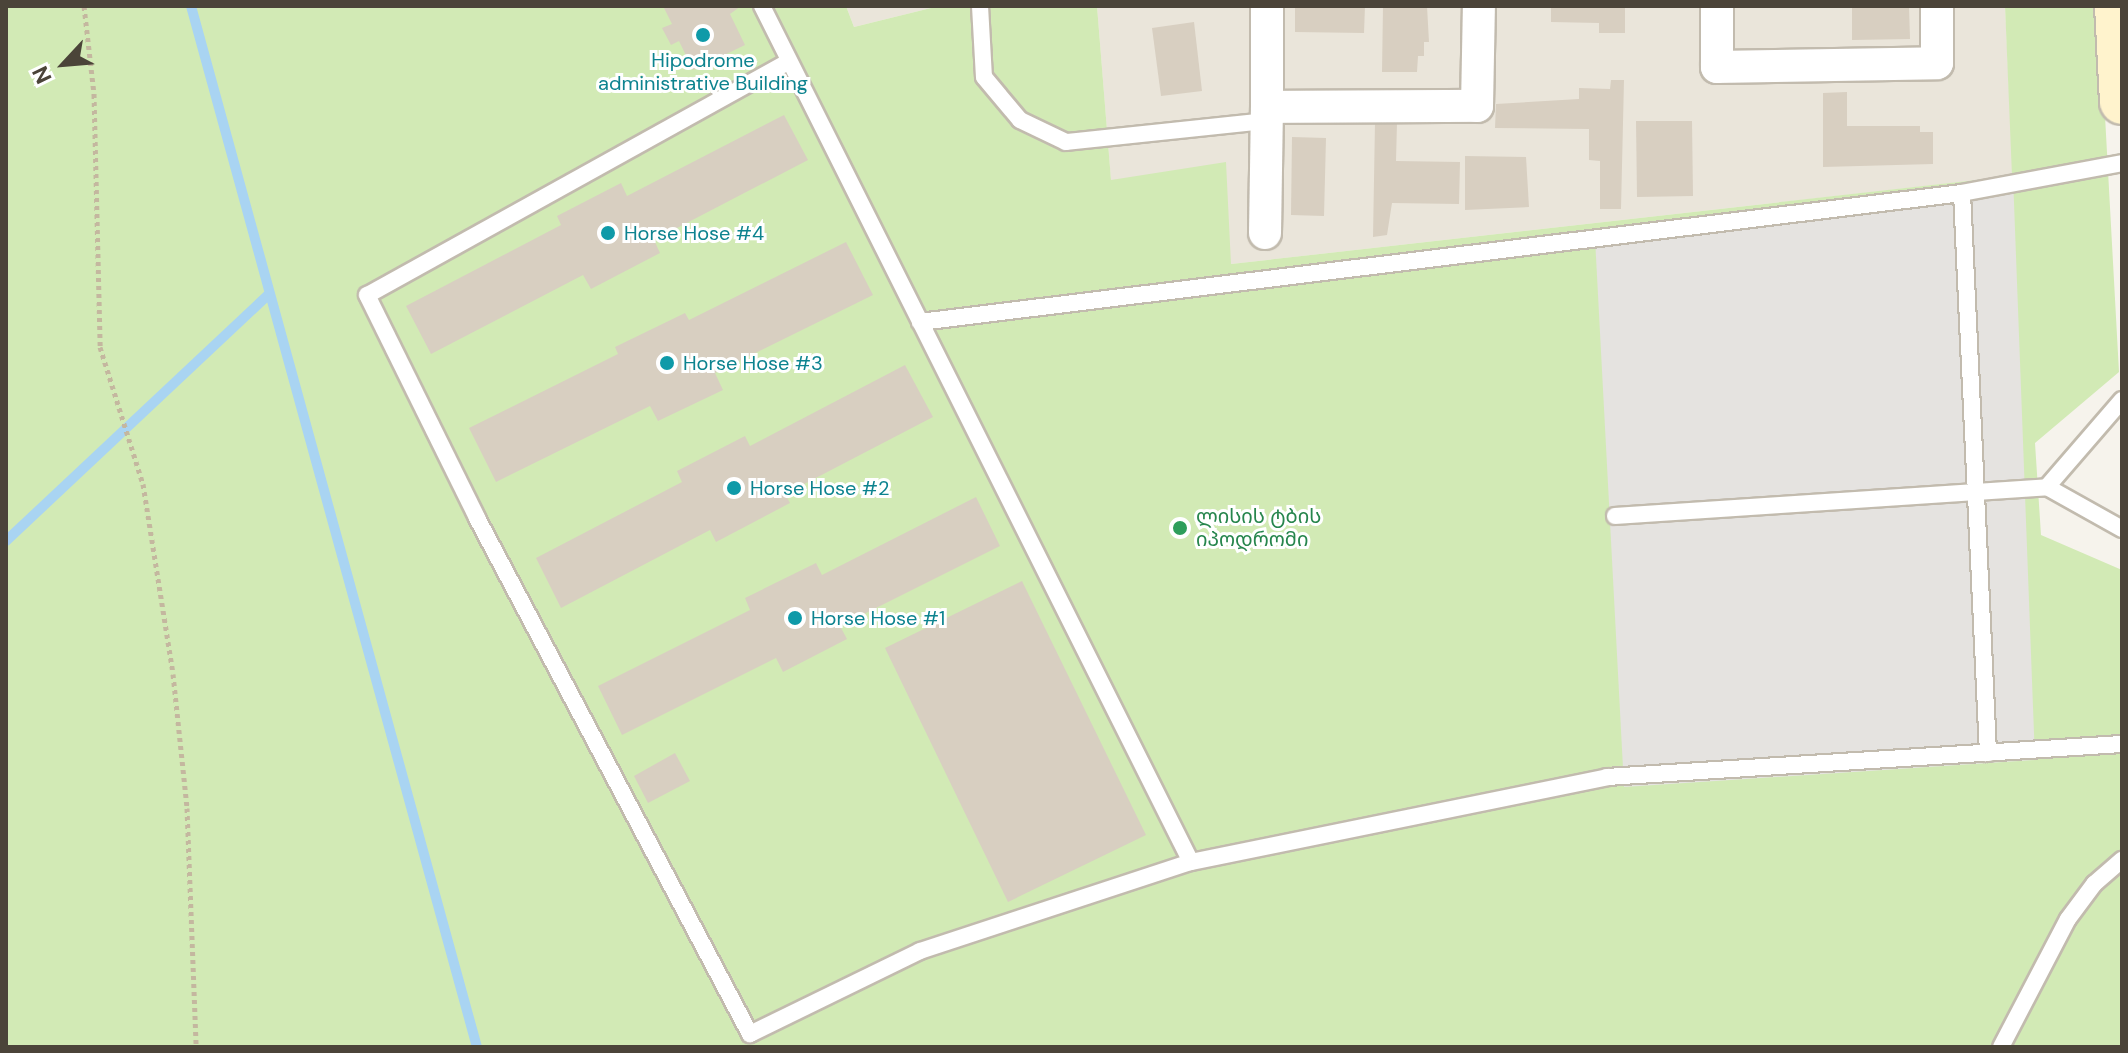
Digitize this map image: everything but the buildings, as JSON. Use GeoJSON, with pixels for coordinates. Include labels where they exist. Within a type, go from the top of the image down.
{"type":"FeatureCollection","features":[{"type":"Feature","properties":{"kind":"main road"},"geometry":{"type":"LineString","coordinates":[[2117,6],[2122,102]]}},
{"type":"Feature","properties":{"kind":"street"},"geometry":{"type":"LineString","coordinates":[[1265,233],[1267,6]]}},
{"type":"Feature","properties":{"kind":"street"},"geometry":{"type":"LineString","coordinates":[[1266,114],[1477,106],[1479,6]]}},
{"type":"Feature","properties":{"kind":"street"},"geometry":{"type":"LineString","coordinates":[[1717,6],[1717,67],[1937,63],[1937,6]]}},
{"type":"Feature","properties":{"kind":"lane"},"geometry":{"type":"LineString","coordinates":[[762,6],[1191,862]]}},
{"type":"Feature","properties":{"kind":"lane"},"geometry":{"type":"LineString","coordinates":[[980,6],[984,77],[1020,120],[1066,142],[1266,114]]}},
{"type":"Feature","properties":{"kind":"lane"},"geometry":{"type":"LineString","coordinates":[[788,62],[367,295],[477,518],[750,1034],[920,951],[1191,862],[1607,777],[2122,744]]}},
{"type":"Feature","properties":{"kind":"lane"},"geometry":{"type":"LineString","coordinates":[[920,322],[1962,193],[2122,163]]}},
{"type":"Feature","properties":{"kind":"lane"},"geometry":{"type":"LineString","coordinates":[[1962,193],[1988,753]]}},
{"type":"Feature","properties":{"kind":"lane"},"geometry":{"type":"LineString","coordinates":[[2047,487],[2122,400]]}},
{"type":"Feature","properties":{"kind":"lane"},"geometry":{"type":"LineString","coordinates":[[1615,516],[2047,487],[2122,529]]}},
{"type":"Feature","properties":{"kind":"lane"},"geometry":{"type":"LineString","coordinates":[[2001,1047],[2068,919],[2094,884],[2122,860]]}},
{"type":"Feature","properties":{"kind":"path"},"geometry":{"type":"LineString","coordinates":[[84,6],[94,94],[100,347],[143,484],[173,674],[187,808],[196,1047]]}},
{"type":"Feature","properties":{"kind":"shaded area"},"geometry":{"type":"Polygon","coordinates":[[[846,6],[939,6],[854,27],[846,6]]]}},
{"type":"Feature","properties":{"kind":"shaded area"},"geometry":{"type":"Polygon","coordinates":[[[1097,6],[2005,6],[2013,176],[1231,264],[1111,181],[1097,6]]]}},
{"type":"Feature","properties":{"kind":"shaded area"},"geometry":{"type":"Polygon","coordinates":[[[2013,176],[2035,760],[1624,787],[1595,238],[2013,176]]]}},
{"type":"Feature","properties":{"kind":"green space","name":"ლისის ტბის იპოდრომი"},"geometry":{"type":"Polygon","coordinates":[[[6,6],[189,6],[338,542],[191,6],[846,6],[854,27],[939,6],[1097,6],[1111,180],[1226,162],[1231,264],[2012,176],[2005,6],[2099,6],[2119,372],[2035,443],[2041,535],[2122,570],[2122,1047],[6,1047],[6,6]]]}},
{"type":"Feature","properties":{"kind":"waterway"},"geometry":{"type":"LineString","coordinates":[[191,6],[477,1047]]}},
{"type":"Feature","properties":{"kind":"waterway"},"geometry":{"type":"LineString","coordinates":[[6,541],[269,294]]}},
{"type":"Feature","properties":{"kind":"place","name":"Hipodrome administrative Building"},"geometry":{"type":"Point","coordinates":[703,35]}},
{"type":"Feature","properties":{"kind":"place","name":"Horse Hose #4"},"geometry":{"type":"Point","coordinates":[608,233]}},
{"type":"Feature","properties":{"kind":"place","name":"Horse Hose #3"},"geometry":{"type":"Point","coordinates":[667,363]}},
{"type":"Feature","properties":{"kind":"place","name":"Horse Hose #2"},"geometry":{"type":"Point","coordinates":[734,488]}},
{"type":"Feature","properties":{"kind":"place","name":"ლისის ტბის იპოდრომი"},"geometry":{"type":"Point","coordinates":[1180,528]}},
{"type":"Feature","properties":{"kind":"place","name":"Horse Hose #1"},"geometry":{"type":"Point","coordinates":[795,618]}}]}
